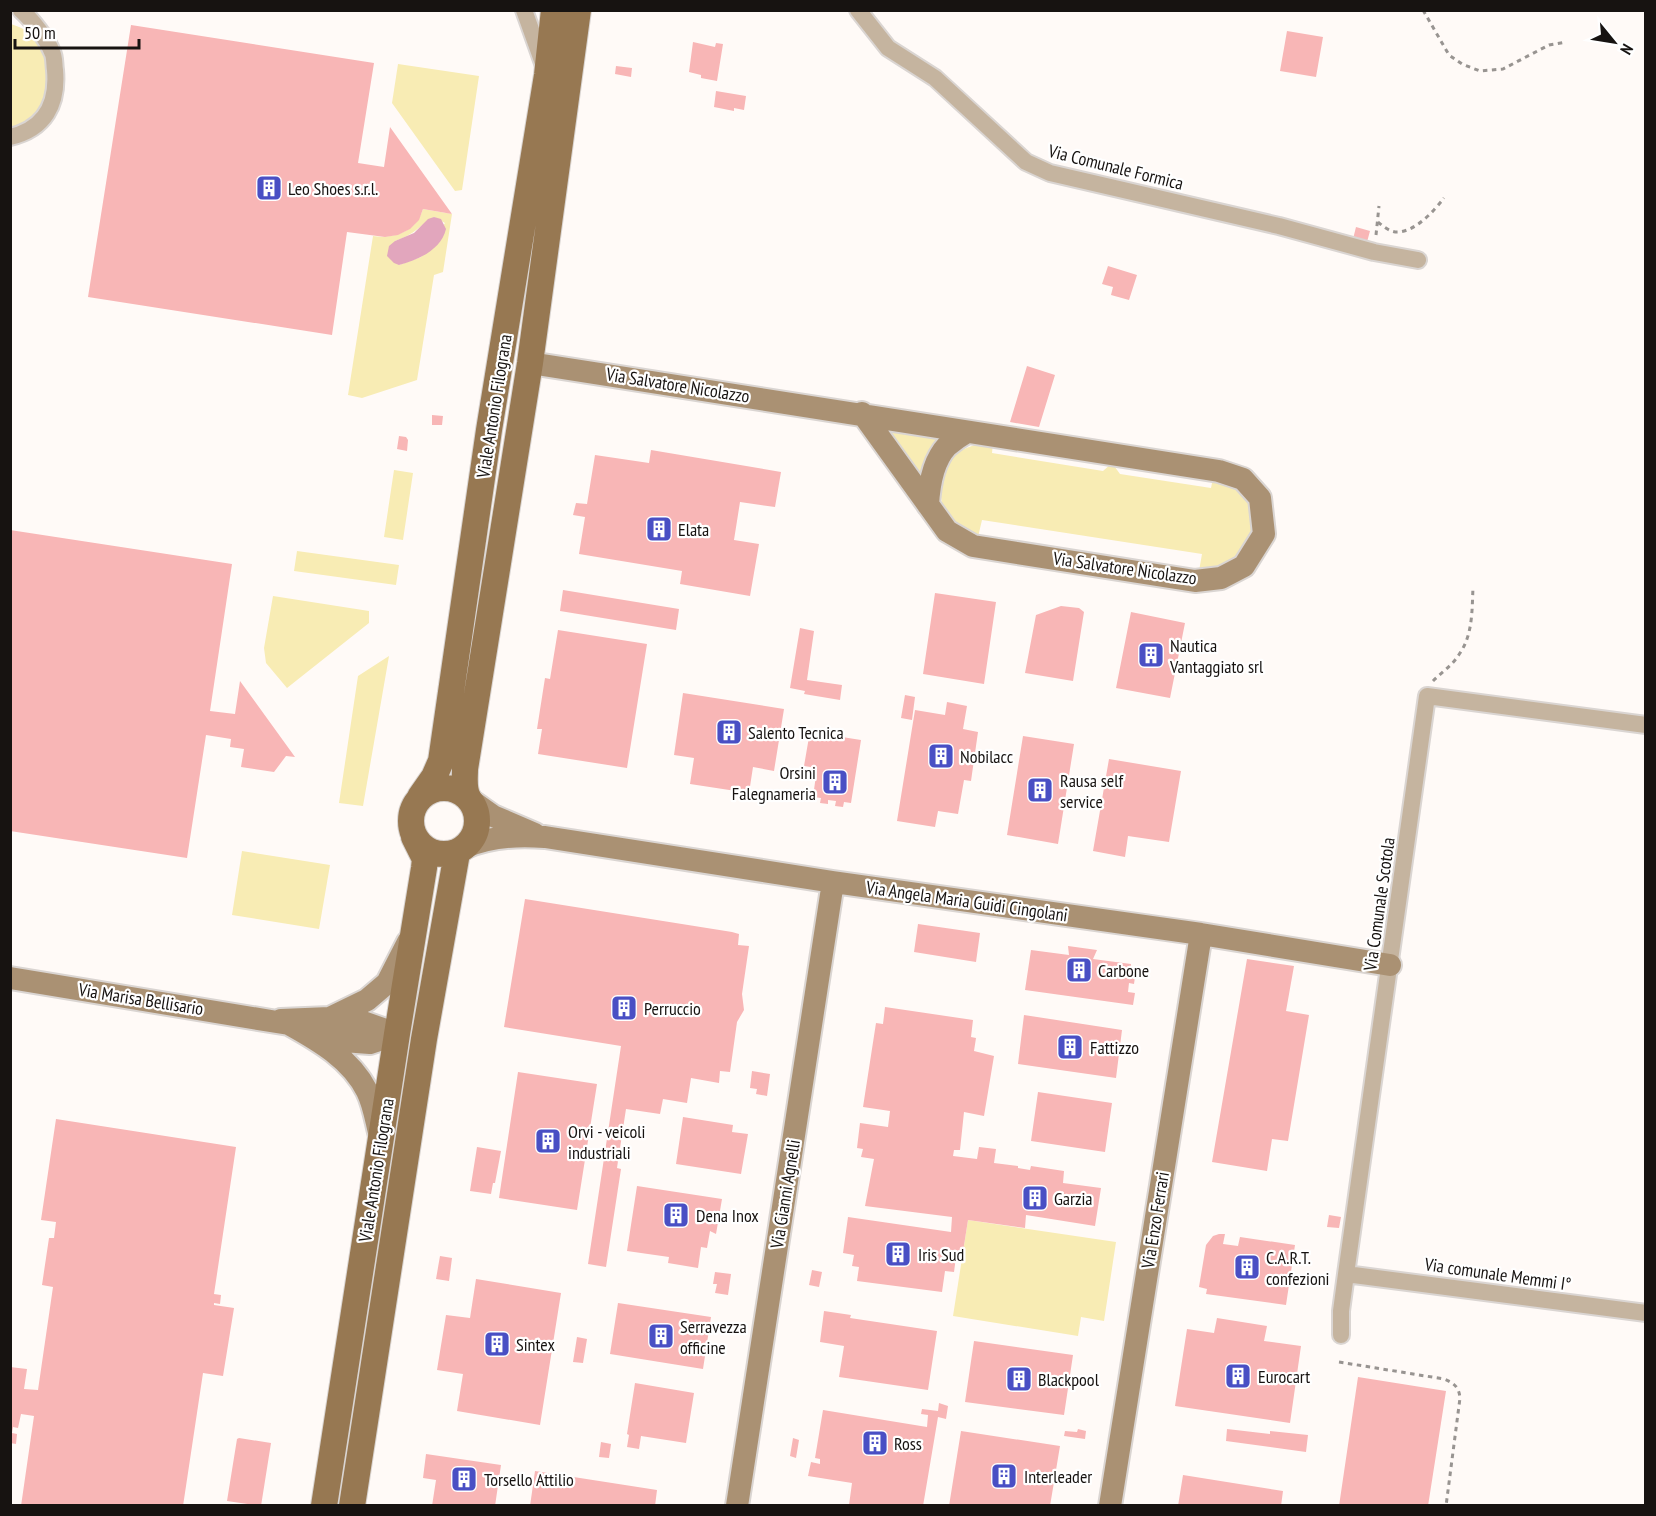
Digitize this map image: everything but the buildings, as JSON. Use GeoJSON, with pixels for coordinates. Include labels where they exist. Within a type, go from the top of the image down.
{"type":"FeatureCollection","features":[{"type":"Feature","properties":{"kind":"main road","name":"Viale Antonio Filograna"},"geometry":{"type":"LineString","coordinates":[[420,797],[434,777],[441,761],[489,430],[547,75],[554,10]]}},
{"type":"Feature","properties":{"kind":"main road","name":"Viale Antonio Filograna"},"geometry":{"type":"LineString","coordinates":[[470,799],[464,783],[465,769],[530,363],[578,10]]}},
{"type":"Feature","properties":{"kind":"main road"},"geometry":{"type":"LineString","coordinates":[[451,788],[470,799],[478,818],[473,839],[461,850],[447,855],[428,851],[414,837],[411,816],[420,797],[429,791],[451,788]]}},
{"type":"Feature","properties":{"kind":"main road","name":"Viale Antonio Filograna"},"geometry":{"type":"LineString","coordinates":[[324,1506],[425,859],[414,837]]}},
{"type":"Feature","properties":{"kind":"main road","name":"Viale Antonio Filograna"},"geometry":{"type":"LineString","coordinates":[[352,1506],[424,1039],[461,850]]}},
{"type":"Feature","properties":{"kind":"main road"},"geometry":{"type":"LineString","coordinates":[[397,1034],[424,1039]]}},
{"type":"Feature","properties":{"kind":"street"},"geometry":{"type":"LineString","coordinates":[[10,137],[37,126],[51,109],[56,81],[53,52],[31,19],[21,10]]}},
{"type":"Feature","properties":{"kind":"street"},"geometry":{"type":"LineString","coordinates":[[524,10],[547,75]]}},
{"type":"Feature","properties":{"kind":"street","name":"Via Comunale Formica"},"geometry":{"type":"LineString","coordinates":[[858,10],[888,48],[936,78],[1026,162],[1050,173],[1279,226],[1374,252],[1418,260]]}},
{"type":"Feature","properties":{"kind":"street","name":"Via Salvatore Nicolazzo"},"geometry":{"type":"LineString","coordinates":[[530,363],[862,413],[967,432],[1219,471],[1243,479],[1260,498],[1264,534],[1244,566],[1221,578],[1195,580],[973,546],[947,531],[862,413]]}},
{"type":"Feature","properties":{"kind":"street"},"geometry":{"type":"LineString","coordinates":[[489,430],[519,434]]}},
{"type":"Feature","properties":{"kind":"street"},"geometry":{"type":"LineString","coordinates":[[928,505],[929,486],[941,457],[946,448],[967,432]]}},
{"type":"Feature","properties":{"kind":"street"},"geometry":{"type":"LineString","coordinates":[[1427,696],[1646,725]]}},
{"type":"Feature","properties":{"kind":"street","name":"Via Comunale Scotola"},"geometry":{"type":"LineString","coordinates":[[1341,1335],[1346,1274],[1427,696]]}},
{"type":"Feature","properties":{"kind":"street"},"geometry":{"type":"LineString","coordinates":[[470,799],[493,816],[545,837]]}},
{"type":"Feature","properties":{"kind":"street"},"geometry":{"type":"LineString","coordinates":[[461,850],[480,841],[525,836],[545,837]]}},
{"type":"Feature","properties":{"kind":"street","name":"Via Angela Maria Guidi Cingolani"},"geometry":{"type":"LineString","coordinates":[[545,837],[833,882],[1201,934],[1390,965]]}},
{"type":"Feature","properties":{"kind":"street","name":"Via Gianni Agnelli"},"geometry":{"type":"LineString","coordinates":[[737,1506],[833,882]]}},
{"type":"Feature","properties":{"kind":"street","name":"Via Marisa Bellisario"},"geometry":{"type":"LineString","coordinates":[[330,1018],[367,1000],[387,983],[414,927]]}},
{"type":"Feature","properties":{"kind":"street","name":"Via Enzo Ferrari"},"geometry":{"type":"LineString","coordinates":[[1110,1506],[1201,934]]}},
{"type":"Feature","properties":{"kind":"street","name":"Via Marisa Bellisario"},"geometry":{"type":"LineString","coordinates":[[10,978],[289,1024],[317,1039],[347,1064],[366,1089],[375,1112],[380,1139]]}},
{"type":"Feature","properties":{"kind":"street","name":"Via Marisa Bellisario"},"geometry":{"type":"LineString","coordinates":[[271,1020],[330,1018],[357,1020],[397,1034]]}},
{"type":"Feature","properties":{"kind":"street","name":"Via Marisa Bellisario"},"geometry":{"type":"LineString","coordinates":[[317,1039],[370,1042],[397,1034]]}},
{"type":"Feature","properties":{"kind":"street","name":"Via comunale Memmi I°"},"geometry":{"type":"LineString","coordinates":[[1346,1274],[1646,1313]]}},
{"type":"Feature","properties":{"kind":"path"},"geometry":{"type":"LineString","coordinates":[[1423,10],[1449,55],[1480,71],[1503,69],[1549,45],[1566,42]]}},
{"type":"Feature","properties":{"kind":"path"},"geometry":{"type":"LineString","coordinates":[[1378,222],[1392,231],[1400,232],[1434,210],[1444,198]]}},
{"type":"Feature","properties":{"kind":"path"},"geometry":{"type":"LineString","coordinates":[[1374,252],[1379,206]]}},
{"type":"Feature","properties":{"kind":"path"},"geometry":{"type":"LineString","coordinates":[[1427,696],[1431,684],[1451,665],[1464,645],[1470,628],[1473,587]]}},
{"type":"Feature","properties":{"kind":"path"},"geometry":{"type":"LineString","coordinates":[[1339,1362],[1444,1379],[1454,1383],[1461,1398],[1446,1506]]}},
{"type":"Feature","properties":{"kind":"shaded area"},"geometry":{"type":"Polygon","coordinates":[[[11,24],[22,28],[36,39],[44,54],[47,74],[44,95],[39,108],[29,119],[11,129],[11,24]]]}},
{"type":"Feature","properties":{"kind":"shaded area"},"geometry":{"type":"Polygon","coordinates":[[[398,64],[479,76],[462,190],[455,191],[392,103],[398,64]]]}},
{"type":"Feature","properties":{"kind":"shaded area"},"geometry":{"type":"Polygon","coordinates":[[[423,209],[452,214],[443,272],[434,275],[417,380],[362,398],[348,395],[373,236],[396,235],[410,228],[420,217],[423,209]],[[434,217],[412,233],[395,241],[399,265],[421,257],[445,223],[434,217]]]}},
{"type":"Feature","properties":{"kind":"shaded area"},"geometry":{"type":"Polygon","coordinates":[[[434,217],[441,219],[446,229],[439,243],[428,253],[399,265],[387,256],[389,246],[395,241],[414,233],[428,219],[434,217]]]}},
{"type":"Feature","properties":{"kind":"shaded area"},"geometry":{"type":"Polygon","coordinates":[[[883,428],[945,438],[922,483],[883,428]]]}},
{"type":"Feature","properties":{"kind":"shaded area"},"geometry":{"type":"Polygon","coordinates":[[[984,442],[993,443],[992,453],[1103,471],[1112,463],[1120,474],[1211,488],[1213,478],[1224,478],[1245,494],[1255,520],[1253,536],[1233,563],[1220,569],[1199,571],[1202,554],[982,520],[978,537],[950,521],[942,504],[941,485],[946,467],[954,456],[966,448],[984,442]]]}},
{"type":"Feature","properties":{"kind":"shaded area"},"geometry":{"type":"Polygon","coordinates":[[[394,470],[413,473],[403,540],[384,537],[394,470]]]}},
{"type":"Feature","properties":{"kind":"shaded area"},"geometry":{"type":"Polygon","coordinates":[[[297,551],[399,565],[396,585],[294,571],[297,551]]]}},
{"type":"Feature","properties":{"kind":"shaded area"},"geometry":{"type":"Polygon","coordinates":[[[273,596],[369,611],[369,623],[287,688],[266,663],[264,648],[273,596]]]}},
{"type":"Feature","properties":{"kind":"shaded area"},"geometry":{"type":"Polygon","coordinates":[[[389,656],[363,806],[339,803],[358,676],[389,656]]]}},
{"type":"Feature","properties":{"kind":"shaded area"},"geometry":{"type":"Polygon","coordinates":[[[242,851],[330,865],[319,929],[232,915],[242,851]]]}},
{"type":"Feature","properties":{"kind":"shaded area"},"geometry":{"type":"Polygon","coordinates":[[[968,1220],[1116,1242],[1104,1321],[1081,1317],[1078,1336],[953,1316],[968,1220]]]}},
{"type":"Feature","properties":{"kind":"place","name":"Leo Shoes s.r.l."},"geometry":{"type":"Point","coordinates":[269,188]}},
{"type":"Feature","properties":{"kind":"place","name":"Elata"},"geometry":{"type":"Point","coordinates":[659,529]}},
{"type":"Feature","properties":{"kind":"place","name":"Nautica Vantaggiato srl"},"geometry":{"type":"Point","coordinates":[1151,655]}},
{"type":"Feature","properties":{"kind":"place","name":"Salento Tecnica"},"geometry":{"type":"Point","coordinates":[729,732]}},
{"type":"Feature","properties":{"kind":"place","name":"Nobilacc"},"geometry":{"type":"Point","coordinates":[941,756]}},
{"type":"Feature","properties":{"kind":"place","name":"Orsini Falegnameria"},"geometry":{"type":"Point","coordinates":[835,782]}},
{"type":"Feature","properties":{"kind":"place","name":"Rausa self service"},"geometry":{"type":"Point","coordinates":[1040,790]}},
{"type":"Feature","properties":{"kind":"place","name":"Carbone"},"geometry":{"type":"Point","coordinates":[1079,970]}},
{"type":"Feature","properties":{"kind":"place","name":"Perruccio"},"geometry":{"type":"Point","coordinates":[624,1008]}},
{"type":"Feature","properties":{"kind":"place","name":"Fattizzo"},"geometry":{"type":"Point","coordinates":[1070,1047]}},
{"type":"Feature","properties":{"kind":"place","name":"Orvi - veicoli industriali"},"geometry":{"type":"Point","coordinates":[548,1141]}},
{"type":"Feature","properties":{"kind":"place","name":"Garzia"},"geometry":{"type":"Point","coordinates":[1035,1198]}},
{"type":"Feature","properties":{"kind":"place","name":"Dena Inox"},"geometry":{"type":"Point","coordinates":[676,1215]}},
{"type":"Feature","properties":{"kind":"place","name":"Iris Sud"},"geometry":{"type":"Point","coordinates":[898,1254]}},
{"type":"Feature","properties":{"kind":"place","name":"C.A.R.T. confezioni"},"geometry":{"type":"Point","coordinates":[1247,1267]}},
{"type":"Feature","properties":{"kind":"place","name":"Serravezza officine"},"geometry":{"type":"Point","coordinates":[661,1336]}},
{"type":"Feature","properties":{"kind":"place","name":"Sintex"},"geometry":{"type":"Point","coordinates":[497,1344]}},
{"type":"Feature","properties":{"kind":"place","name":"Eurocart"},"geometry":{"type":"Point","coordinates":[1238,1376]}},
{"type":"Feature","properties":{"kind":"place","name":"Blackpool"},"geometry":{"type":"Point","coordinates":[1019,1379]}},
{"type":"Feature","properties":{"kind":"place","name":"Ross"},"geometry":{"type":"Point","coordinates":[875,1443]}},
{"type":"Feature","properties":{"kind":"place","name":"Interleader"},"geometry":{"type":"Point","coordinates":[1004,1476]}},
{"type":"Feature","properties":{"kind":"place","name":"Torsello Attilio"},"geometry":{"type":"Point","coordinates":[464,1479]}}]}
